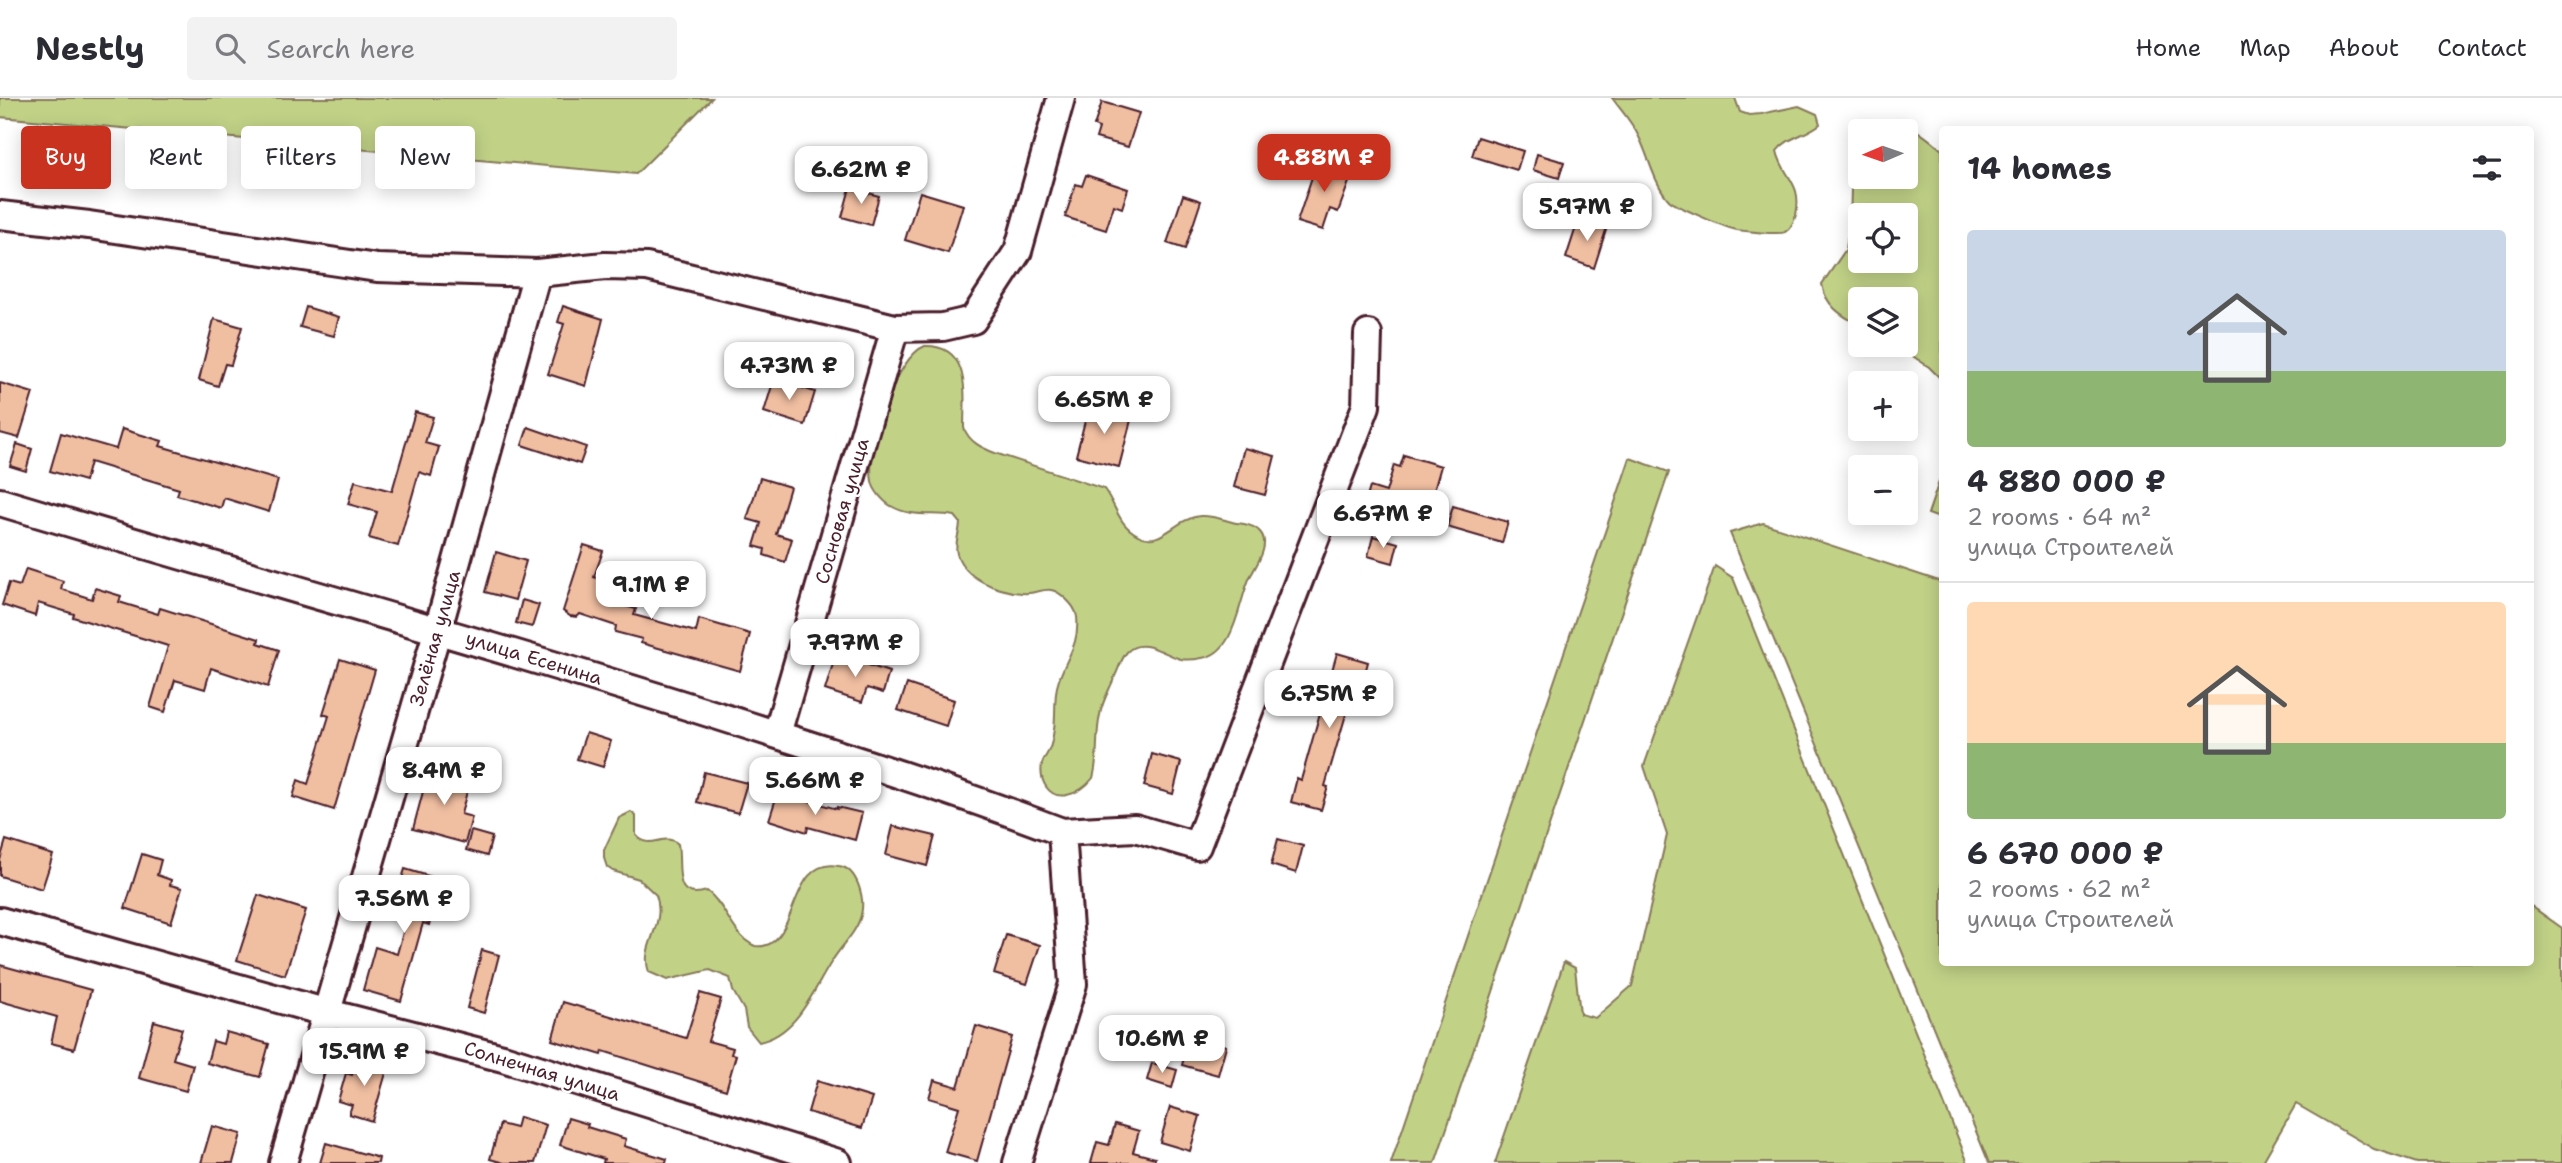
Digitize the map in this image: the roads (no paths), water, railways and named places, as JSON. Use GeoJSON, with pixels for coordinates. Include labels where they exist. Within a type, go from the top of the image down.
{"type":"FeatureCollection","features":[{"type":"Feature","properties":{"kind":"street"},"geometry":{"type":"LineString","coordinates":[[0,215],[89,225],[377,268],[537,273],[605,266],[647,267],[895,328],[943,327],[973,320],[1017,251],[1061,98]]}},
{"type":"Feature","properties":{"kind":"street","name":"Зелёная улица"},"geometry":{"type":"LineString","coordinates":[[283,1163],[438,629],[537,273]]}},
{"type":"Feature","properties":{"kind":"street","name":"Сосновая улица"},"geometry":{"type":"LineString","coordinates":[[776,734],[895,328]]}},
{"type":"Feature","properties":{"kind":"street"},"geometry":{"type":"LineString","coordinates":[[1017,1163],[1073,984],[1062,832],[1135,828],[1198,846],[1366,405],[1368,334]]}},
{"type":"Feature","properties":{"kind":"street","name":"улица Есенина"},"geometry":{"type":"LineString","coordinates":[[0,502],[164,552],[438,629],[776,734],[978,799],[1062,832]]}},
{"type":"Feature","properties":{"kind":"street","name":"Солнечная улица"},"geometry":{"type":"LineString","coordinates":[[0,920],[328,1013],[503,1058],[838,1163]]}}]}
